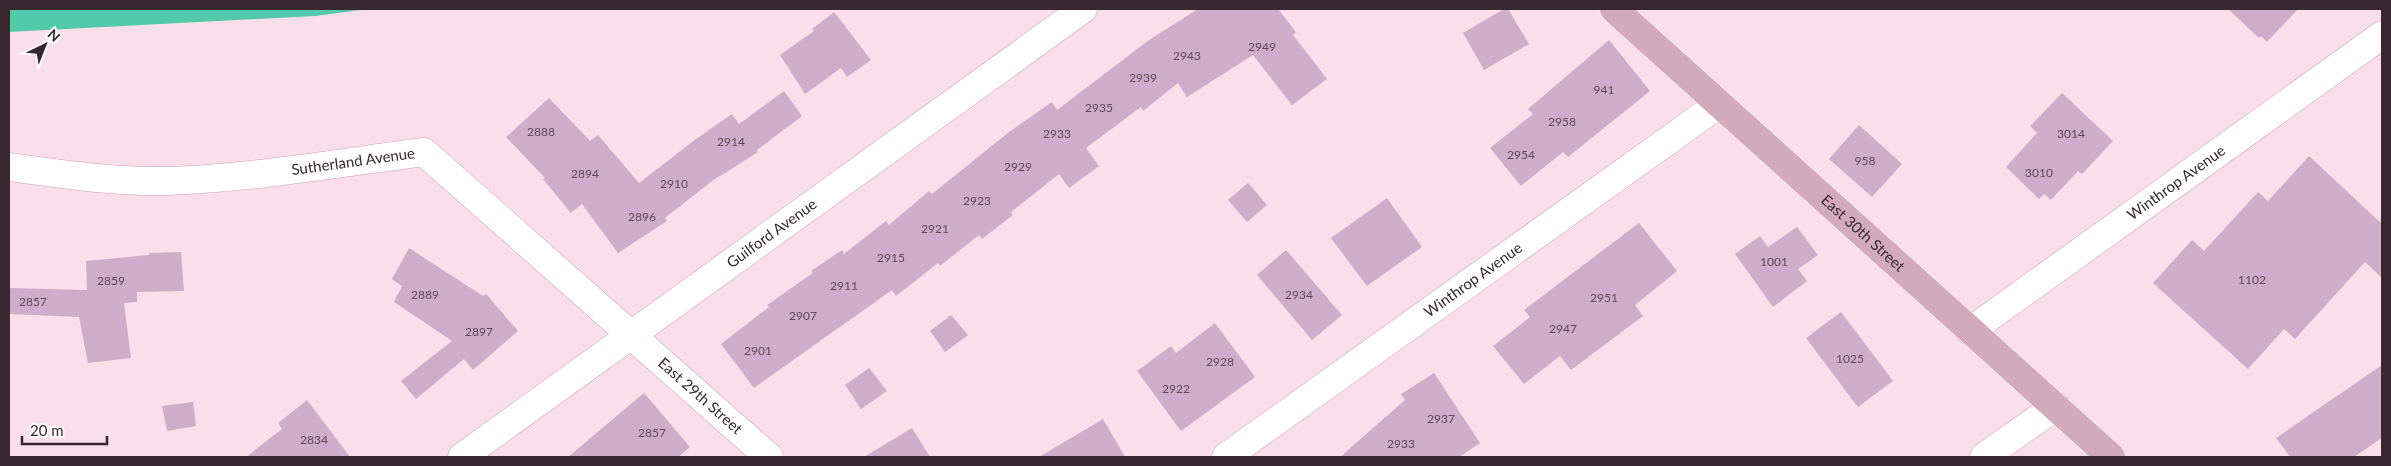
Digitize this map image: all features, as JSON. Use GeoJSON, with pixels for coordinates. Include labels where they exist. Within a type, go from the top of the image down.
{"type":"FeatureCollection","features":[{"type":"Feature","properties":{"kind":"main road","name":"East 30th Street"},"geometry":{"type":"LineString","coordinates":[[1614,9],[2111,457]]}},
{"type":"Feature","properties":{"kind":"street","name":"Guilford Avenue"},"geometry":{"type":"LineString","coordinates":[[462,457],[1083,9]]}},
{"type":"Feature","properties":{"kind":"street","name":"Winthrop Avenue"},"geometry":{"type":"LineString","coordinates":[[1970,331],[2382,35]]}},
{"type":"Feature","properties":{"kind":"street","name":"Winthrop Avenue"},"geometry":{"type":"LineString","coordinates":[[1226,457],[1719,104]]}},
{"type":"Feature","properties":{"kind":"street","name":"Sutherland Avenue"},"geometry":{"type":"LineString","coordinates":[[9,167],[87,178],[167,181],[248,176],[424,152],[631,335]]}},
{"type":"Feature","properties":{"kind":"street","name":"East 29th Street"},"geometry":{"type":"LineString","coordinates":[[631,335],[769,457]]}},
{"type":"Feature","properties":{"kind":"street"},"geometry":{"type":"LineString","coordinates":[[1984,457],[2056,406]]}},
{"type":"Feature","properties":{"kind":"shaded area"},"geometry":{"type":"Polygon","coordinates":[[[9,9],[368,9],[315,16],[9,32],[9,9]]]}},
{"type":"Feature","properties":{"kind":"building"},"geometry":{"type":"Polygon","coordinates":[[[1198,9],[1278,9],[1296,32],[1293,35],[1327,79],[1292,105],[1253,55],[1187,97],[1178,83],[1143,111],[1141,107],[1086,148],[1099,166],[1069,188],[1059,174],[1011,212],[1013,215],[982,239],[979,235],[940,266],[938,263],[896,296],[892,290],[754,388],[721,344],[769,307],[767,305],[813,273],[811,271],[842,250],[844,254],[886,221],[889,225],[929,191],[932,194],[1009,132],[1052,102],[1057,110],[1149,40],[1198,9]]]}},
{"type":"Feature","properties":{"kind":"building"},"geometry":{"type":"Polygon","coordinates":[[[1504,9],[1508,9],[1529,44],[1484,70],[1463,33],[1504,9]]]}},
{"type":"Feature","properties":{"kind":"building"},"geometry":{"type":"Polygon","coordinates":[[[2228,9],[2298,9],[2267,42],[2261,36],[2259,38],[2228,9]]]}},
{"type":"Feature","properties":{"kind":"building"},"geometry":{"type":"Polygon","coordinates":[[[834,12],[871,60],[847,77],[841,68],[805,94],[780,55],[814,31],[812,29],[834,12]]]}},
{"type":"Feature","properties":{"kind":"building"},"geometry":{"type":"Polygon","coordinates":[[[1609,40],[1650,91],[1568,157],[1563,152],[1521,186],[1490,148],[1533,114],[1528,109],[1609,40]]]}},
{"type":"Feature","properties":{"kind":"building"},"geometry":{"type":"Polygon","coordinates":[[[784,91],[802,116],[757,150],[758,152],[712,181],[665,218],[667,221],[618,253],[582,204],[571,213],[543,179],[545,178],[506,137],[549,98],[590,141],[598,135],[639,183],[732,114],[739,124],[784,91]]]}},
{"type":"Feature","properties":{"kind":"building"},"geometry":{"type":"Polygon","coordinates":[[[2062,93],[2113,141],[2082,174],[2078,171],[2051,200],[2044,194],[2039,199],[2006,167],[2037,133],[2030,126],[2062,93]]]}},
{"type":"Feature","properties":{"kind":"building"},"geometry":{"type":"Polygon","coordinates":[[[1859,125],[1902,164],[1872,197],[1829,159],[1859,125]]]}},
{"type":"Feature","properties":{"kind":"building"},"geometry":{"type":"Polygon","coordinates":[[[2309,156],[2382,224],[2382,278],[2365,262],[2295,339],[2284,329],[2248,369],[2153,283],[2192,240],[2204,251],[2258,192],[2268,201],[2309,156]]]}},
{"type":"Feature","properties":{"kind":"building"},"geometry":{"type":"Polygon","coordinates":[[[1248,183],[1267,205],[1247,222],[1228,200],[1248,183]]]}},
{"type":"Feature","properties":{"kind":"building"},"geometry":{"type":"Polygon","coordinates":[[[1387,198],[1422,247],[1367,286],[1331,238],[1387,198]]]}},
{"type":"Feature","properties":{"kind":"building"},"geometry":{"type":"Polygon","coordinates":[[[1639,223],[1677,271],[1635,305],[1643,316],[1571,370],[1560,356],[1524,384],[1493,346],[1530,317],[1524,310],[1639,223]]]}},
{"type":"Feature","properties":{"kind":"building"},"geometry":{"type":"Polygon","coordinates":[[[1797,227],[1818,255],[1798,269],[1807,281],[1773,307],[1735,254],[1760,236],[1768,247],[1797,227]]]}},
{"type":"Feature","properties":{"kind":"building"},"geometry":{"type":"Polygon","coordinates":[[[409,248],[483,296],[486,294],[518,331],[473,370],[464,359],[416,399],[401,381],[452,341],[394,302],[402,286],[392,279],[409,248]]]}},
{"type":"Feature","properties":{"kind":"building"},"geometry":{"type":"Polygon","coordinates":[[[1286,250],[1342,315],[1312,340],[1257,275],[1286,250]]]}},
{"type":"Feature","properties":{"kind":"building"},"geometry":{"type":"Polygon","coordinates":[[[181,252],[184,291],[137,292],[137,302],[124,303],[131,358],[88,363],[79,317],[10,314],[10,288],[87,290],[86,261],[149,255],[149,253],[181,252]]]}},
{"type":"Feature","properties":{"kind":"building"},"geometry":{"type":"Polygon","coordinates":[[[1841,312],[1893,381],[1858,407],[1806,338],[1841,312]]]}},
{"type":"Feature","properties":{"kind":"building"},"geometry":{"type":"Polygon","coordinates":[[[951,315],[968,335],[945,352],[930,331],[951,315]]]}},
{"type":"Feature","properties":{"kind":"building"},"geometry":{"type":"Polygon","coordinates":[[[1215,323],[1255,377],[1181,431],[1137,371],[1171,346],[1176,353],[1215,323]]]}},
{"type":"Feature","properties":{"kind":"building"},"geometry":{"type":"Polygon","coordinates":[[[2382,365],[2382,438],[2354,457],[2290,457],[2276,438],[2382,365]]]}},
{"type":"Feature","properties":{"kind":"building"},"geometry":{"type":"Polygon","coordinates":[[[869,368],[887,391],[861,409],[845,385],[869,368]]]}},
{"type":"Feature","properties":{"kind":"building"},"geometry":{"type":"Polygon","coordinates":[[[1434,373],[1480,443],[1459,457],[1340,457],[1405,400],[1401,394],[1434,373]]]}},
{"type":"Feature","properties":{"kind":"building"},"geometry":{"type":"Polygon","coordinates":[[[644,393],[690,447],[678,457],[568,457],[644,393]]]}},
{"type":"Feature","properties":{"kind":"building"},"geometry":{"type":"Polygon","coordinates":[[[307,400],[350,457],[246,457],[282,429],[278,423],[307,400]]]}},
{"type":"Feature","properties":{"kind":"building"},"geometry":{"type":"Polygon","coordinates":[[[193,402],[196,426],[167,431],[162,406],[193,402]]]}},
{"type":"Feature","properties":{"kind":"building"},"geometry":{"type":"Polygon","coordinates":[[[1103,419],[1125,457],[1039,457],[1103,419]]]}},
{"type":"Feature","properties":{"kind":"building"},"geometry":{"type":"Polygon","coordinates":[[[912,428],[930,457],[864,457],[912,428]]]}}]}
